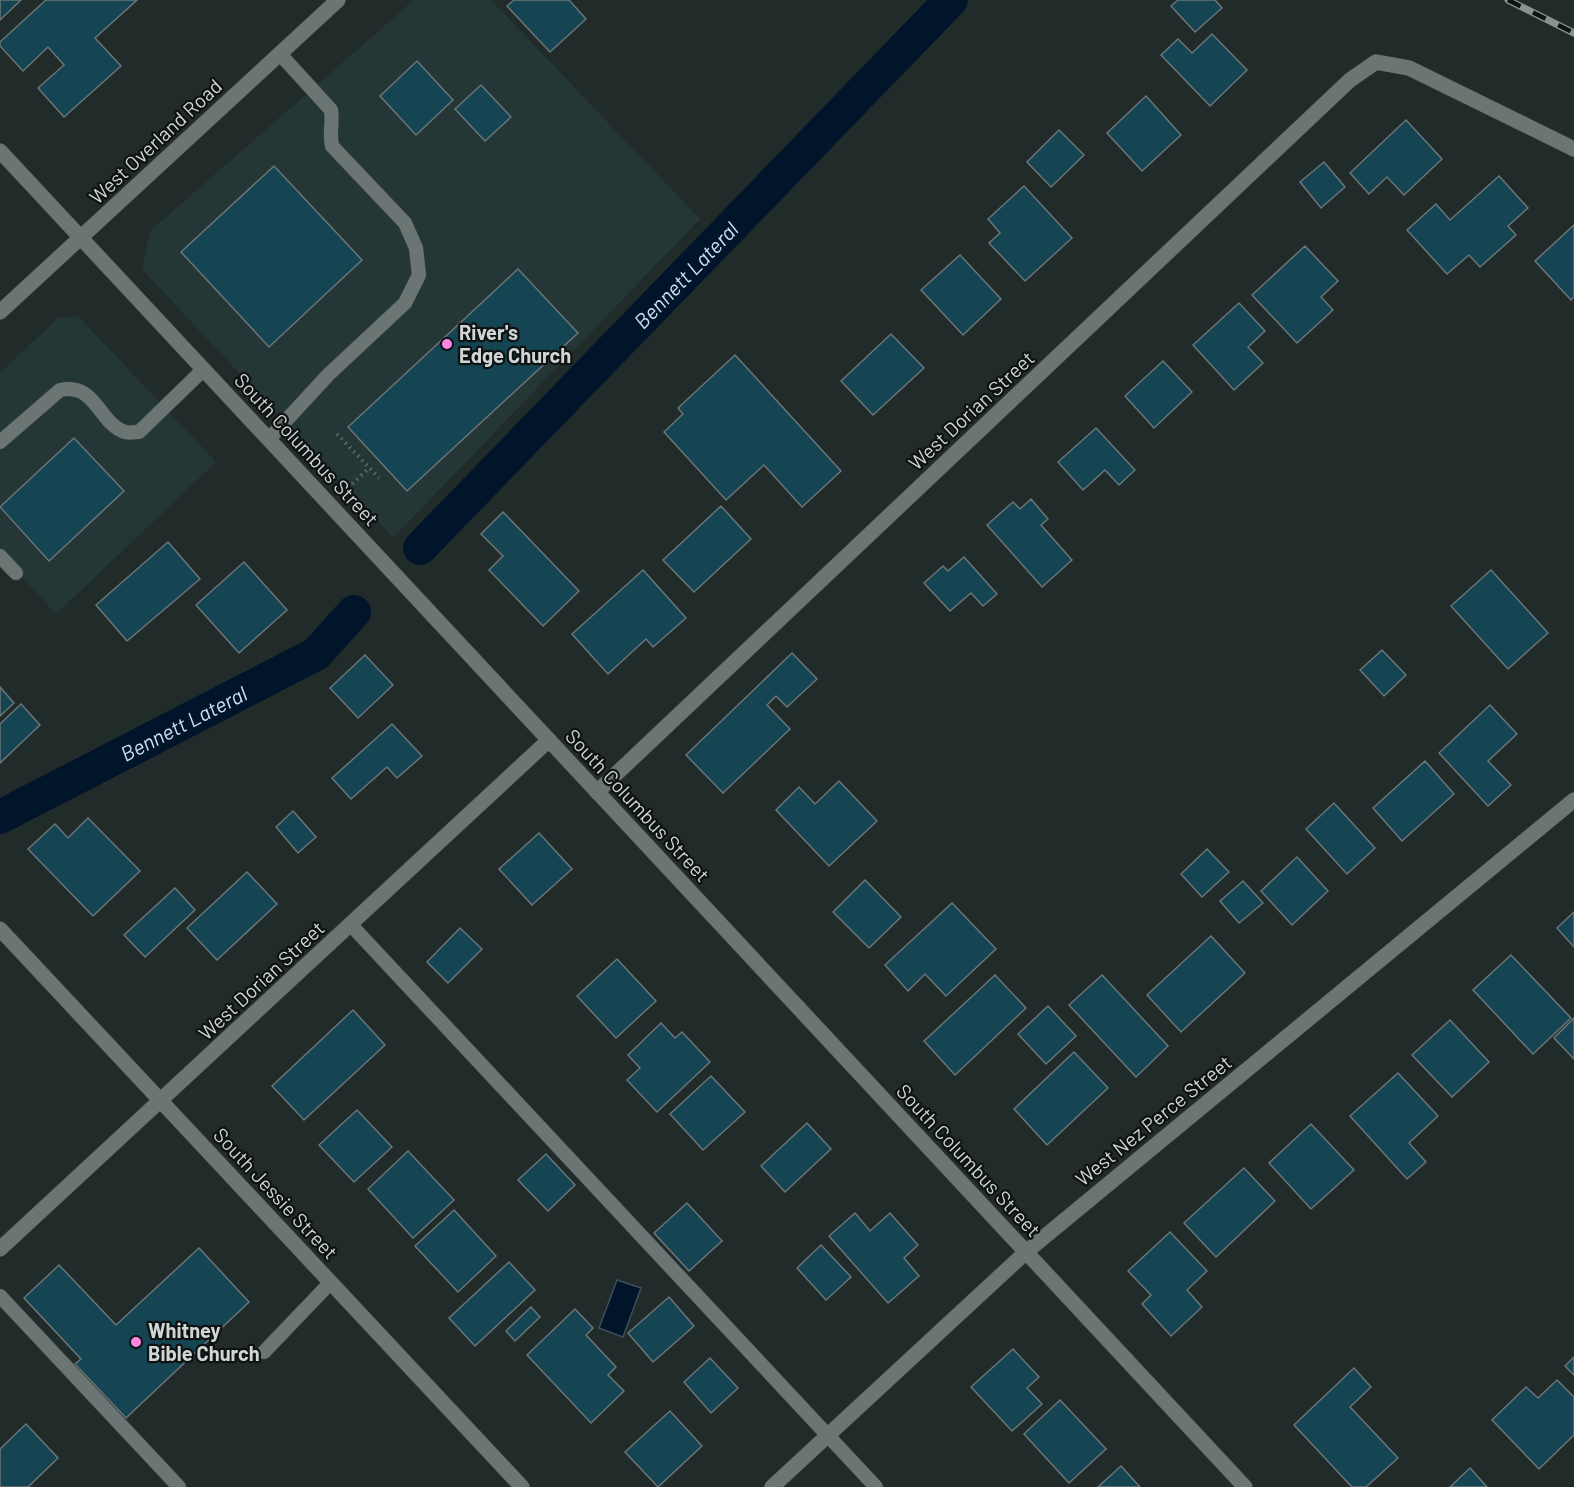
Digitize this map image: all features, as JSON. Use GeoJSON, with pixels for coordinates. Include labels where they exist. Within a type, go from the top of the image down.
{"type":"FeatureCollection","features":[{"type":"Feature","properties":{"kind":"street","name":"West Overland Road"},"geometry":{"type":"LineString","coordinates":[[0,312],[338,0]]}},
{"type":"Feature","properties":{"kind":"street","name":"West Dorian Street"},"geometry":{"type":"LineString","coordinates":[[597,792],[1341,88],[1376,62],[1409,68],[1574,149]]}},
{"type":"Feature","properties":{"kind":"street","name":"South Columbus Street"},"geometry":{"type":"LineString","coordinates":[[0,151],[1245,1487]]}},
{"type":"Feature","properties":{"kind":"street","name":"West Dorian Street"},"geometry":{"type":"LineString","coordinates":[[0,1249],[549,740]]}},
{"type":"Feature","properties":{"kind":"street","name":"West Nez Perce Street"},"geometry":{"type":"LineString","coordinates":[[772,1487],[1026,1252],[1574,800]]}},
{"type":"Feature","properties":{"kind":"street","name":"South Jessie Street"},"geometry":{"type":"LineString","coordinates":[[0,928],[522,1487]]}},
{"type":"Feature","properties":{"kind":"lane"},"geometry":{"type":"LineString","coordinates":[[269,439],[328,375],[405,303],[419,275],[416,248],[405,223],[332,146],[329,135],[333,119],[331,110],[280,54]]}},
{"type":"Feature","properties":{"kind":"lane"},"geometry":{"type":"LineString","coordinates":[[0,442],[60,390],[70,387],[84,392],[118,429],[127,433],[139,432],[204,369]]}},
{"type":"Feature","properties":{"kind":"lane"},"geometry":{"type":"LineString","coordinates":[[0,556],[16,573]]}},
{"type":"Feature","properties":{"kind":"lane"},"geometry":{"type":"LineString","coordinates":[[351,925],[876,1487]]}},
{"type":"Feature","properties":{"kind":"lane"},"geometry":{"type":"LineString","coordinates":[[264,1352],[331,1282]]}},
{"type":"Feature","properties":{"kind":"lane"},"geometry":{"type":"LineString","coordinates":[[0,1296],[179,1487]]}},
{"type":"Feature","properties":{"kind":"path"},"geometry":{"type":"LineString","coordinates":[[337,434],[379,478]]}},
{"type":"Feature","properties":{"kind":"path"},"geometry":{"type":"LineString","coordinates":[[343,492],[369,468]]}},
{"type":"Feature","properties":{"kind":"shaded area"},"geometry":{"type":"Polygon","coordinates":[[[414,0],[491,0],[700,219],[393,538],[142,269],[150,231],[414,0]]]}},
{"type":"Feature","properties":{"kind":"shaded area"},"geometry":{"type":"Polygon","coordinates":[[[78,316],[216,462],[56,614],[0,554],[0,373],[58,318],[78,316]]]}},
{"type":"Feature","properties":{"kind":"water"},"geometry":{"type":"Polygon","coordinates":[[[617,1280],[641,1288],[623,1337],[599,1328],[617,1280]]]}},
{"type":"Feature","properties":{"kind":"building"},"geometry":{"type":"Polygon","coordinates":[[[0,0],[21,0],[0,20],[0,0]]]}},
{"type":"Feature","properties":{"kind":"building"},"geometry":{"type":"Polygon","coordinates":[[[46,0],[137,0],[95,38],[121,66],[64,117],[38,88],[64,65],[48,47],[23,71],[0,46],[0,42],[46,0]]]}},
{"type":"Feature","properties":{"kind":"building"},"geometry":{"type":"Polygon","coordinates":[[[514,0],[569,0],[586,19],[550,52],[507,6],[514,0]]]}},
{"type":"Feature","properties":{"kind":"building"},"geometry":{"type":"Polygon","coordinates":[[[1178,0],[1215,0],[1222,8],[1195,32],[1171,6],[1178,0]]]}},
{"type":"Feature","properties":{"kind":"building"},"geometry":{"type":"Polygon","coordinates":[[[1212,34],[1247,70],[1210,106],[1161,55],[1178,39],[1192,53],[1212,34]]]}},
{"type":"Feature","properties":{"kind":"building"},"geometry":{"type":"Polygon","coordinates":[[[417,61],[453,100],[416,135],[380,96],[417,61]]]}},
{"type":"Feature","properties":{"kind":"building"},"geometry":{"type":"Polygon","coordinates":[[[481,85],[511,117],[485,141],[455,109],[481,85]]]}},
{"type":"Feature","properties":{"kind":"building"},"geometry":{"type":"Polygon","coordinates":[[[1146,96],[1181,135],[1142,171],[1107,133],[1146,96]]]}},
{"type":"Feature","properties":{"kind":"building"},"geometry":{"type":"Polygon","coordinates":[[[1406,120],[1442,159],[1404,195],[1387,177],[1369,194],[1350,173],[1406,120]]]}},
{"type":"Feature","properties":{"kind":"building"},"geometry":{"type":"Polygon","coordinates":[[[1059,130],[1084,155],[1051,187],[1027,162],[1059,130]]]}},
{"type":"Feature","properties":{"kind":"building"},"geometry":{"type":"Polygon","coordinates":[[[1324,162],[1345,187],[1321,208],[1300,182],[1324,162]]]}},
{"type":"Feature","properties":{"kind":"building"},"geometry":{"type":"Polygon","coordinates":[[[274,166],[362,260],[269,347],[181,252],[274,166]]]}},
{"type":"Feature","properties":{"kind":"building"},"geometry":{"type":"Polygon","coordinates":[[[1499,176],[1528,208],[1508,226],[1516,235],[1480,267],[1469,255],[1447,274],[1407,230],[1436,204],[1450,220],[1499,176]]]}},
{"type":"Feature","properties":{"kind":"building"},"geometry":{"type":"Polygon","coordinates":[[[1024,186],[1072,238],[1025,281],[989,243],[1000,233],[988,219],[1024,186]]]}},
{"type":"Feature","properties":{"kind":"building"},"geometry":{"type":"Polygon","coordinates":[[[1574,225],[1574,297],[1571,300],[1535,261],[1574,225]]]}},
{"type":"Feature","properties":{"kind":"building"},"geometry":{"type":"Polygon","coordinates":[[[1305,246],[1338,281],[1321,297],[1333,310],[1297,343],[1252,295],[1305,246]]]}},
{"type":"Feature","properties":{"kind":"building"},"geometry":{"type":"Polygon","coordinates":[[[960,255],[1001,299],[963,335],[921,290],[960,255]]]}},
{"type":"Feature","properties":{"kind":"building"},"geometry":{"type":"Polygon","coordinates":[[[518,269],[578,333],[407,491],[348,427],[518,269]]]}},
{"type":"Feature","properties":{"kind":"building"},"geometry":{"type":"Polygon","coordinates":[[[1239,303],[1265,331],[1248,347],[1263,363],[1234,390],[1193,345],[1239,303]]]}},
{"type":"Feature","properties":{"kind":"building"},"geometry":{"type":"Polygon","coordinates":[[[891,334],[924,368],[873,415],[841,381],[891,334]]]}},
{"type":"Feature","properties":{"kind":"building"},"geometry":{"type":"Polygon","coordinates":[[[735,355],[841,471],[802,507],[764,465],[726,500],[664,432],[683,414],[678,408],[735,355]]]}},
{"type":"Feature","properties":{"kind":"building"},"geometry":{"type":"Polygon","coordinates":[[[1163,361],[1192,392],[1154,428],[1125,396],[1163,361]]]}},
{"type":"Feature","properties":{"kind":"building"},"geometry":{"type":"Polygon","coordinates":[[[1096,428],[1135,470],[1119,485],[1105,470],[1083,490],[1058,462],[1096,428]]]}},
{"type":"Feature","properties":{"kind":"building"},"geometry":{"type":"Polygon","coordinates":[[[74,438],[124,491],[49,561],[0,507],[74,438]]]}},
{"type":"Feature","properties":{"kind":"building"},"geometry":{"type":"Polygon","coordinates":[[[1031,499],[1048,519],[1041,525],[1072,560],[1042,587],[987,525],[1013,502],[1020,509],[1031,499]]]}},
{"type":"Feature","properties":{"kind":"building"},"geometry":{"type":"Polygon","coordinates":[[[721,506],[751,539],[694,592],[663,560],[721,506]]]}},
{"type":"Feature","properties":{"kind":"building"},"geometry":{"type":"Polygon","coordinates":[[[503,512],[579,591],[543,626],[489,570],[503,556],[481,534],[503,512]]]}},
{"type":"Feature","properties":{"kind":"building"},"geometry":{"type":"Polygon","coordinates":[[[168,542],[200,579],[127,641],[96,605],[168,542]]]}},
{"type":"Feature","properties":{"kind":"building"},"geometry":{"type":"Polygon","coordinates":[[[964,557],[997,594],[983,606],[971,593],[950,611],[924,583],[943,566],[948,571],[964,557]]]}},
{"type":"Feature","properties":{"kind":"building"},"geometry":{"type":"Polygon","coordinates":[[[244,562],[287,610],[239,653],[196,605],[244,562]]]}},
{"type":"Feature","properties":{"kind":"building"},"geometry":{"type":"Polygon","coordinates":[[[643,570],[686,618],[653,647],[646,639],[608,674],[572,634],[643,570]]]}},
{"type":"Feature","properties":{"kind":"building"},"geometry":{"type":"Polygon","coordinates":[[[1491,570],[1548,633],[1508,669],[1451,606],[1491,570]]]}},
{"type":"Feature","properties":{"kind":"building"},"geometry":{"type":"Polygon","coordinates":[[[1382,650],[1406,675],[1384,696],[1360,670],[1382,650]]]}},
{"type":"Feature","properties":{"kind":"building"},"geometry":{"type":"Polygon","coordinates":[[[792,653],[817,679],[787,707],[776,696],[767,705],[790,729],[723,793],[686,755],[792,653]]]}},
{"type":"Feature","properties":{"kind":"building"},"geometry":{"type":"Polygon","coordinates":[[[365,655],[393,685],[358,718],[330,688],[365,655]]]}},
{"type":"Feature","properties":{"kind":"building"},"geometry":{"type":"Polygon","coordinates":[[[0,687],[14,703],[0,716],[0,687]]]}},
{"type":"Feature","properties":{"kind":"building"},"geometry":{"type":"Polygon","coordinates":[[[21,704],[40,725],[0,763],[0,724],[21,704]]]}},
{"type":"Feature","properties":{"kind":"building"},"geometry":{"type":"Polygon","coordinates":[[[1490,705],[1517,734],[1488,761],[1511,785],[1488,806],[1439,753],[1490,705]]]}},
{"type":"Feature","properties":{"kind":"building"},"geometry":{"type":"Polygon","coordinates":[[[392,724],[422,756],[397,778],[387,767],[351,799],[332,778],[392,724]]]}},
{"type":"Feature","properties":{"kind":"building"},"geometry":{"type":"Polygon","coordinates":[[[1425,761],[1454,794],[1402,841],[1373,808],[1425,761]]]}},
{"type":"Feature","properties":{"kind":"building"},"geometry":{"type":"Polygon","coordinates":[[[839,781],[877,821],[829,866],[776,810],[799,787],[815,804],[839,781]]]}},
{"type":"Feature","properties":{"kind":"building"},"geometry":{"type":"Polygon","coordinates":[[[1334,803],[1375,848],[1347,874],[1306,829],[1334,803]]]}},
{"type":"Feature","properties":{"kind":"building"},"geometry":{"type":"Polygon","coordinates":[[[293,811],[316,837],[298,853],[276,827],[293,811]]]}},
{"type":"Feature","properties":{"kind":"building"},"geometry":{"type":"Polygon","coordinates":[[[88,818],[140,871],[93,916],[28,849],[55,824],[68,838],[88,818]]]}},
{"type":"Feature","properties":{"kind":"building"},"geometry":{"type":"Polygon","coordinates":[[[539,833],[572,869],[532,905],[499,869],[539,833]]]}},
{"type":"Feature","properties":{"kind":"building"},"geometry":{"type":"Polygon","coordinates":[[[1207,849],[1229,872],[1202,897],[1181,874],[1207,849]]]}},
{"type":"Feature","properties":{"kind":"building"},"geometry":{"type":"Polygon","coordinates":[[[1297,857],[1328,891],[1292,925],[1261,891],[1297,857]]]}},
{"type":"Feature","properties":{"kind":"building"},"geometry":{"type":"Polygon","coordinates":[[[247,872],[277,904],[217,960],[187,928],[247,872]]]}},
{"type":"Feature","properties":{"kind":"building"},"geometry":{"type":"Polygon","coordinates":[[[865,880],[901,917],[869,948],[833,912],[865,880]]]}},
{"type":"Feature","properties":{"kind":"building"},"geometry":{"type":"Polygon","coordinates":[[[1243,881],[1263,903],[1239,923],[1220,901],[1243,881]]]}},
{"type":"Feature","properties":{"kind":"building"},"geometry":{"type":"Polygon","coordinates":[[[175,888],[195,910],[145,957],[124,935],[175,888]]]}},
{"type":"Feature","properties":{"kind":"building"},"geometry":{"type":"Polygon","coordinates":[[[952,903],[996,949],[946,996],[925,974],[908,991],[885,965],[952,903]]]}},
{"type":"Feature","properties":{"kind":"building"},"geometry":{"type":"Polygon","coordinates":[[[1574,912],[1574,947],[1557,928],[1574,912]]]}},
{"type":"Feature","properties":{"kind":"building"},"geometry":{"type":"Polygon","coordinates":[[[460,928],[482,949],[448,983],[427,962],[460,928]]]}},
{"type":"Feature","properties":{"kind":"building"},"geometry":{"type":"Polygon","coordinates":[[[1211,936],[1245,973],[1181,1032],[1147,995],[1211,936]]]}},
{"type":"Feature","properties":{"kind":"building"},"geometry":{"type":"Polygon","coordinates":[[[1511,955],[1571,1018],[1533,1054],[1473,990],[1511,955]]]}},
{"type":"Feature","properties":{"kind":"building"},"geometry":{"type":"Polygon","coordinates":[[[617,959],[656,1001],[616,1038],[577,996],[617,959]]]}},
{"type":"Feature","properties":{"kind":"building"},"geometry":{"type":"Polygon","coordinates":[[[995,975],[1026,1008],[955,1075],[924,1041],[995,975]]]}},
{"type":"Feature","properties":{"kind":"building"},"geometry":{"type":"Polygon","coordinates":[[[1102,975],[1168,1046],[1136,1077],[1069,1005],[1102,975]]]}},
{"type":"Feature","properties":{"kind":"building"},"geometry":{"type":"Polygon","coordinates":[[[1048,1006],[1076,1036],[1046,1064],[1018,1034],[1048,1006]]]}},
{"type":"Feature","properties":{"kind":"building"},"geometry":{"type":"Polygon","coordinates":[[[353,1010],[385,1045],[304,1120],[272,1086],[353,1010]]]}},
{"type":"Feature","properties":{"kind":"building"},"geometry":{"type":"Polygon","coordinates":[[[1574,1018],[1574,1059],[1554,1038],[1574,1018]]]}},
{"type":"Feature","properties":{"kind":"building"},"geometry":{"type":"Polygon","coordinates":[[[1450,1020],[1489,1062],[1452,1097],[1412,1055],[1450,1020]]]}},
{"type":"Feature","properties":{"kind":"building"},"geometry":{"type":"Polygon","coordinates":[[[661,1023],[675,1038],[682,1032],[710,1062],[657,1112],[627,1080],[640,1068],[628,1055],[661,1023]]]}},
{"type":"Feature","properties":{"kind":"building"},"geometry":{"type":"Polygon","coordinates":[[[1074,1052],[1108,1088],[1047,1145],[1014,1109],[1074,1052]]]}},
{"type":"Feature","properties":{"kind":"building"},"geometry":{"type":"Polygon","coordinates":[[[1398,1073],[1438,1116],[1409,1143],[1426,1162],[1407,1179],[1350,1116],[1398,1073]]]}},
{"type":"Feature","properties":{"kind":"building"},"geometry":{"type":"Polygon","coordinates":[[[711,1076],[745,1112],[703,1150],[670,1114],[711,1076]]]}},
{"type":"Feature","properties":{"kind":"building"},"geometry":{"type":"Polygon","coordinates":[[[357,1110],[392,1147],[354,1182],[319,1145],[357,1110]]]}},
{"type":"Feature","properties":{"kind":"building"},"geometry":{"type":"Polygon","coordinates":[[[807,1123],[831,1149],[785,1192],[761,1166],[807,1123]]]}},
{"type":"Feature","properties":{"kind":"building"},"geometry":{"type":"Polygon","coordinates":[[[1311,1124],[1354,1170],[1311,1209],[1269,1163],[1311,1124]]]}},
{"type":"Feature","properties":{"kind":"building"},"geometry":{"type":"Polygon","coordinates":[[[408,1151],[454,1200],[413,1238],[368,1189],[408,1151]]]}},
{"type":"Feature","properties":{"kind":"building"},"geometry":{"type":"Polygon","coordinates":[[[546,1154],[575,1185],[548,1211],[518,1180],[546,1154]]]}},
{"type":"Feature","properties":{"kind":"building"},"geometry":{"type":"Polygon","coordinates":[[[1244,1168],[1275,1201],[1216,1257],[1184,1223],[1244,1168]]]}},
{"type":"Feature","properties":{"kind":"building"},"geometry":{"type":"Polygon","coordinates":[[[687,1203],[722,1241],[689,1271],[654,1233],[687,1203]]]}},
{"type":"Feature","properties":{"kind":"building"},"geometry":{"type":"Polygon","coordinates":[[[454,1210],[496,1256],[458,1292],[415,1246],[454,1210]]]}},
{"type":"Feature","properties":{"kind":"building"},"geometry":{"type":"Polygon","coordinates":[[[855,1213],[870,1231],[890,1213],[918,1245],[904,1258],[919,1276],[888,1303],[829,1236],[855,1213]]]}},
{"type":"Feature","properties":{"kind":"building"},"geometry":{"type":"Polygon","coordinates":[[[1170,1232],[1207,1271],[1187,1290],[1202,1307],[1171,1336],[1142,1304],[1151,1295],[1128,1271],[1170,1232]]]}},
{"type":"Feature","properties":{"kind":"building"},"geometry":{"type":"Polygon","coordinates":[[[821,1245],[851,1277],[826,1300],[797,1268],[821,1245]]]}},
{"type":"Feature","properties":{"kind":"building","name":"Whitney Bible Church"},"geometry":{"type":"Polygon","coordinates":[[[199,1248],[249,1302],[126,1418],[75,1364],[81,1359],[24,1298],[59,1265],[116,1325],[199,1248]]]}},
{"type":"Feature","properties":{"kind":"building"},"geometry":{"type":"Polygon","coordinates":[[[509,1262],[535,1290],[475,1346],[449,1318],[509,1262]]]}},
{"type":"Feature","properties":{"kind":"building"},"geometry":{"type":"Polygon","coordinates":[[[669,1297],[694,1326],[653,1362],[628,1333],[669,1297]]]}},
{"type":"Feature","properties":{"kind":"building"},"geometry":{"type":"Polygon","coordinates":[[[531,1307],[540,1317],[515,1341],[506,1331],[531,1307]]]}},
{"type":"Feature","properties":{"kind":"building"},"geometry":{"type":"Polygon","coordinates":[[[575,1309],[593,1328],[586,1335],[616,1367],[608,1375],[624,1391],[591,1423],[527,1355],[575,1309]]]}},
{"type":"Feature","properties":{"kind":"building"},"geometry":{"type":"Polygon","coordinates":[[[1013,1349],[1039,1377],[1027,1388],[1042,1404],[1012,1431],[971,1387],[1013,1349]]]}},
{"type":"Feature","properties":{"kind":"building"},"geometry":{"type":"Polygon","coordinates":[[[1574,1357],[1574,1375],[1565,1366],[1574,1357]]]}},
{"type":"Feature","properties":{"kind":"building"},"geometry":{"type":"Polygon","coordinates":[[[710,1358],[738,1388],[711,1413],[684,1382],[710,1358]]]}},
{"type":"Feature","properties":{"kind":"building"},"geometry":{"type":"Polygon","coordinates":[[[1354,1368],[1371,1387],[1350,1407],[1398,1458],[1366,1487],[1352,1487],[1294,1425],[1354,1368]]]}},
{"type":"Feature","properties":{"kind":"building"},"geometry":{"type":"Polygon","coordinates":[[[1557,1380],[1574,1397],[1574,1435],[1539,1469],[1492,1420],[1526,1387],[1538,1398],[1557,1380]]]}},
{"type":"Feature","properties":{"kind":"building"},"geometry":{"type":"Polygon","coordinates":[[[1060,1400],[1106,1449],[1069,1483],[1024,1434],[1060,1400]]]}},
{"type":"Feature","properties":{"kind":"building"},"geometry":{"type":"Polygon","coordinates":[[[670,1411],[702,1446],[658,1487],[625,1452],[670,1411]]]}},
{"type":"Feature","properties":{"kind":"building"},"geometry":{"type":"Polygon","coordinates":[[[26,1424],[58,1458],[28,1487],[0,1487],[0,1449],[26,1424]]]}},
{"type":"Feature","properties":{"kind":"building"},"geometry":{"type":"Polygon","coordinates":[[[1121,1466],[1140,1487],[1098,1487],[1121,1466]]]}},
{"type":"Feature","properties":{"kind":"building"},"geometry":{"type":"Polygon","coordinates":[[[1470,1468],[1487,1487],[1450,1487],[1470,1468]]]}},
{"type":"Feature","properties":{"kind":"waterway","name":"Bennett Lateral"},"geometry":{"type":"LineString","coordinates":[[420,548],[951,0]]}},
{"type":"Feature","properties":{"kind":"waterway","name":"Bennett Lateral"},"geometry":{"type":"LineString","coordinates":[[0,817],[316,654],[354,612]]}},
{"type":"Feature","properties":{"kind":"railway"},"geometry":{"type":"LineString","coordinates":[[1508,0],[1574,33]]}},
{"type":"Feature","properties":{"kind":"place","name":"River's Edge Church"},"geometry":{"type":"Point","coordinates":[447,344]}},
{"type":"Feature","properties":{"kind":"place","name":"Whitney Bible Church"},"geometry":{"type":"Point","coordinates":[136,1342]}}]}
